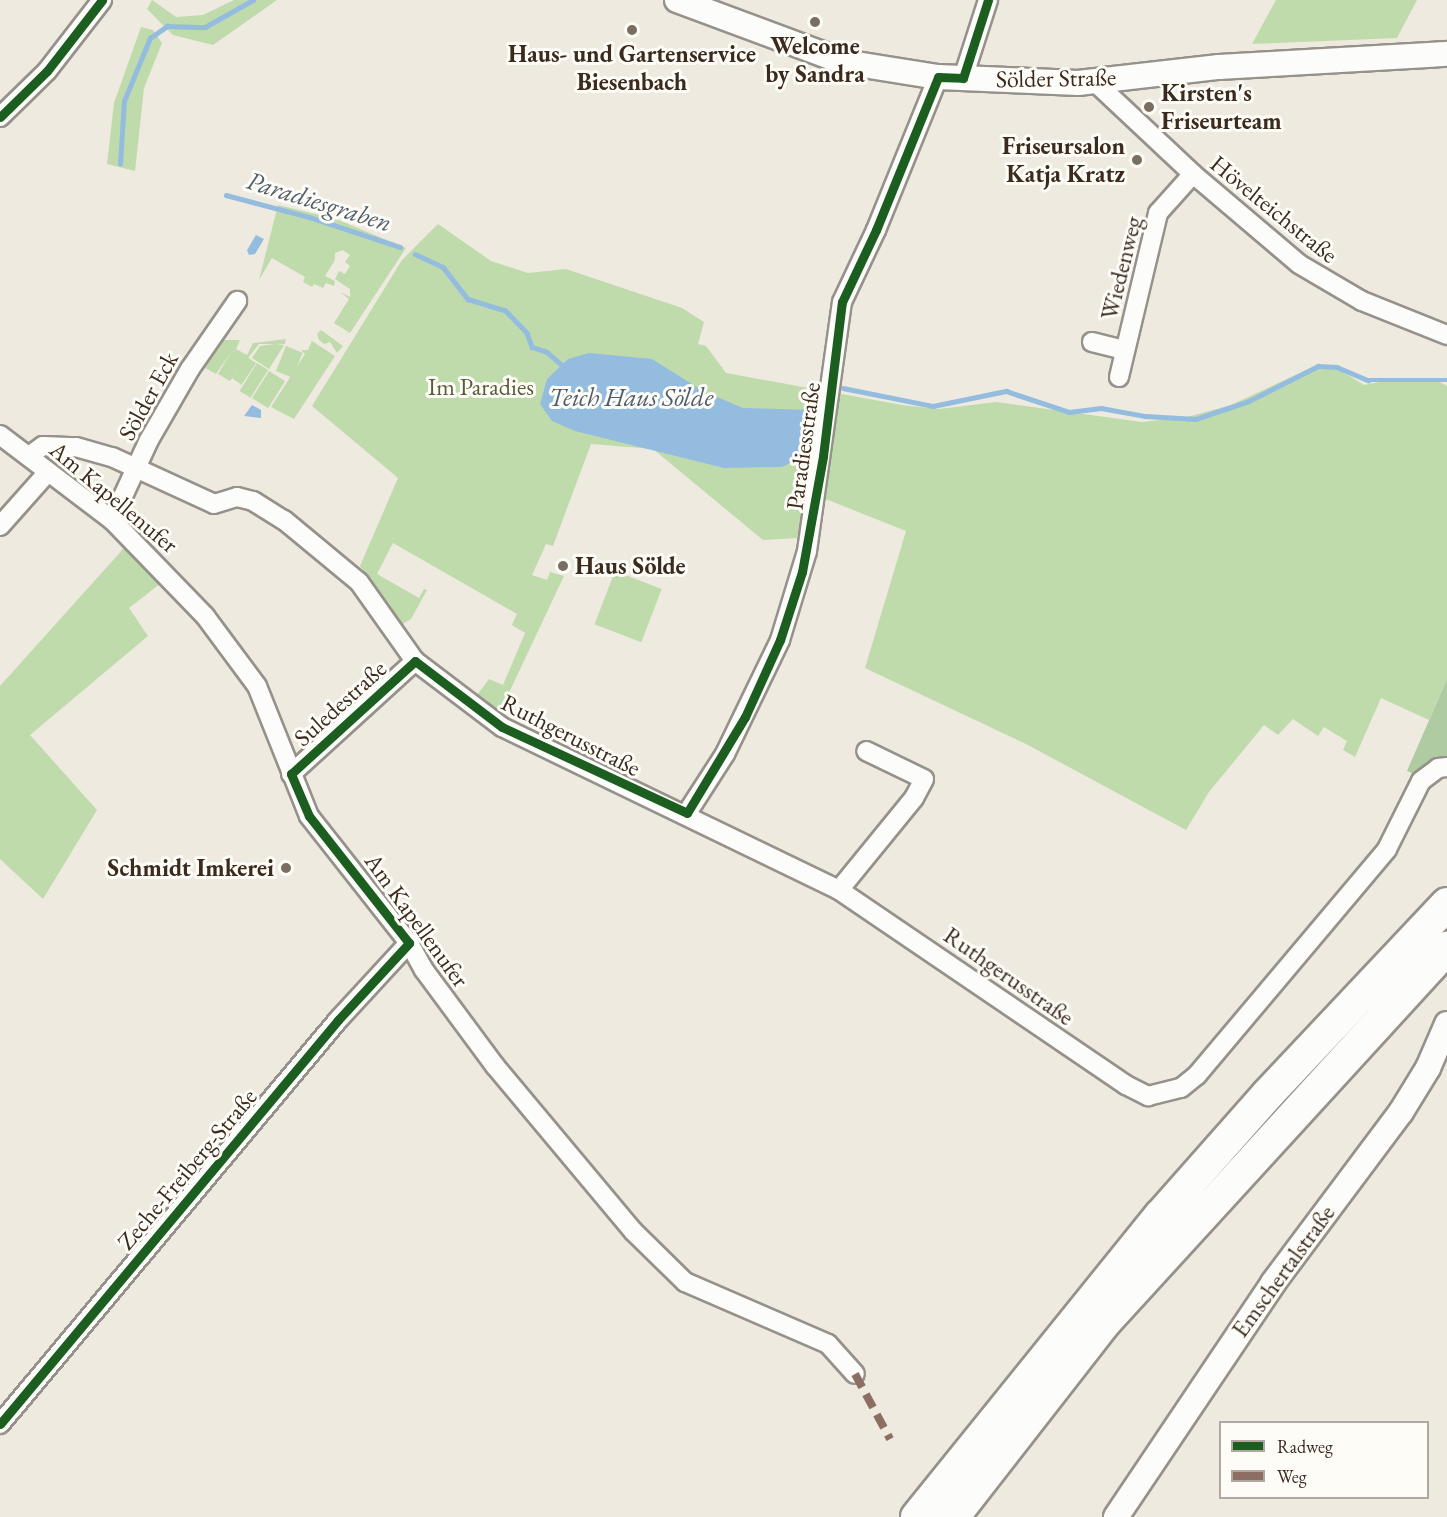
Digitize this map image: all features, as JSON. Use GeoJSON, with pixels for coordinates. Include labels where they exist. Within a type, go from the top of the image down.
{"type":"FeatureCollection","features":[{"type":"Feature","properties":{"kind":"highway"},"geometry":{"type":"LineString","coordinates":[[917,1517],[1161,1215],[1268,1094],[1447,904]]}},
{"type":"Feature","properties":{"kind":"highway"},"geometry":{"type":"LineString","coordinates":[[953,1517],[1105,1322],[1446,949]]}},
{"type":"Feature","properties":{"kind":"main road","name":"Sölder Straße"},"geometry":{"type":"LineString","coordinates":[[677,0],[844,62],[938,77],[1095,82],[1219,67],[1447,54]]}},
{"type":"Feature","properties":{"kind":"main road","name":"Emschertalstraße"},"geometry":{"type":"LineString","coordinates":[[1116,1517],[1273,1283],[1401,1112],[1428,1068],[1447,1024]]}},
{"type":"Feature","properties":{"kind":"street"},"geometry":{"type":"LineString","coordinates":[[0,117],[47,71],[102,0]]}},
{"type":"Feature","properties":{"kind":"street"},"geometry":{"type":"LineString","coordinates":[[963,78],[988,0]]}},
{"type":"Feature","properties":{"kind":"street","name":"Paradiesstraße"},"geometry":{"type":"LineString","coordinates":[[687,813],[740,726],[780,640],[807,551],[842,302],[876,230],[938,77]]}},
{"type":"Feature","properties":{"kind":"street","name":"Hövelteichstraße"},"geometry":{"type":"LineString","coordinates":[[1095,82],[1276,248],[1325,281],[1393,315],[1447,335]]}},
{"type":"Feature","properties":{"kind":"street","name":"Wiedenweg"},"geometry":{"type":"LineString","coordinates":[[1119,377],[1158,213],[1193,174]]}},
{"type":"Feature","properties":{"kind":"street","name":"Sölder Eck"},"geometry":{"type":"LineString","coordinates":[[112,520],[136,469],[190,369],[237,301]]}},
{"type":"Feature","properties":{"kind":"street","name":"Wiedenweg"},"geometry":{"type":"LineString","coordinates":[[1092,342],[1125,350]]}},
{"type":"Feature","properties":{"kind":"street","name":"Am Kapellenufer"},"geometry":{"type":"LineString","coordinates":[[0,435],[112,520],[174,580],[242,663],[257,686],[309,816],[409,943],[495,1066],[666,1267],[705,1293],[828,1344],[855,1374]]}},
{"type":"Feature","properties":{"kind":"street","name":"Ruthgerusstraße"},"geometry":{"type":"LineString","coordinates":[[29,456],[43,446],[76,447],[136,469],[214,504],[237,497],[284,520],[373,596],[415,661],[502,727],[687,813],[839,890],[1126,1085],[1148,1096],[1164,1095],[1181,1088],[1204,1066],[1387,849],[1421,781],[1447,766]]}},
{"type":"Feature","properties":{"kind":"street"},"geometry":{"type":"LineString","coordinates":[[0,526],[48,472]]}},
{"type":"Feature","properties":{"kind":"street","name":"Suledestraße"},"geometry":{"type":"LineString","coordinates":[[291,774],[415,661]]}},
{"type":"Feature","properties":{"kind":"street"},"geometry":{"type":"LineString","coordinates":[[839,890],[914,798],[924,779],[866,751]]}},
{"type":"Feature","properties":{"kind":"street","name":"Zeche-Freiberg-Straße"},"geometry":{"type":"LineString","coordinates":[[0,1424],[338,1020],[409,943]]}},
{"type":"Feature","properties":{"kind":"green space"},"geometry":{"type":"Polygon","coordinates":[[[152,0],[176,17],[203,15],[234,0],[277,0],[213,45],[173,35],[147,9],[152,0]]]}},
{"type":"Feature","properties":{"kind":"green space"},"geometry":{"type":"Polygon","coordinates":[[[1276,0],[1417,0],[1397,38],[1252,44],[1276,0]]]}},
{"type":"Feature","properties":{"kind":"green space"},"geometry":{"type":"Polygon","coordinates":[[[141,27],[153,30],[162,43],[144,88],[135,171],[107,164],[114,103],[141,27]]]}},
{"type":"Feature","properties":{"kind":"green space"},"geometry":{"type":"Polygon","coordinates":[[[278,205],[336,219],[406,248],[350,333],[334,323],[349,299],[340,292],[350,297],[350,289],[335,279],[339,271],[345,274],[350,266],[345,262],[350,255],[343,250],[335,253],[335,260],[325,276],[335,281],[334,286],[326,283],[323,288],[314,284],[312,287],[303,282],[305,277],[272,258],[259,280],[278,205]]]}},
{"type":"Feature","properties":{"kind":"green space","name":"Im Paradies"},"geometry":{"type":"Polygon","coordinates":[[[438,224],[491,261],[528,273],[566,269],[682,308],[704,322],[698,344],[706,346],[726,373],[902,405],[939,409],[996,402],[1142,422],[1187,417],[1231,405],[1319,364],[1335,367],[1364,385],[1389,380],[1438,381],[1447,386],[1447,679],[1429,720],[1381,698],[1355,757],[1343,750],[1347,741],[1324,727],[1318,736],[1293,719],[1278,735],[1264,725],[1209,792],[1186,830],[1026,744],[865,668],[906,531],[823,498],[830,395],[797,538],[763,540],[653,449],[591,444],[553,546],[546,544],[532,575],[547,580],[550,572],[564,576],[497,718],[474,699],[489,679],[503,685],[525,633],[512,625],[517,614],[393,543],[377,574],[419,598],[424,589],[427,590],[411,619],[401,625],[360,566],[398,478],[312,406],[402,260],[438,224]]]}},
{"type":"Feature","properties":{"kind":"green space"},"geometry":{"type":"Polygon","coordinates":[[[321,330],[343,346],[337,353],[330,342],[324,344],[319,340],[317,334],[321,330]]]}},
{"type":"Feature","properties":{"kind":"green space"},"geometry":{"type":"Polygon","coordinates":[[[221,339],[212,356],[223,340],[240,340],[236,349],[247,355],[253,343],[286,339],[285,344],[259,344],[230,381],[218,374],[231,352],[216,374],[205,368],[211,359],[205,366],[201,363],[221,339]]]}},
{"type":"Feature","properties":{"kind":"green space"},"geometry":{"type":"Polygon","coordinates":[[[312,341],[335,356],[294,419],[271,407],[305,354],[301,350],[308,350],[312,341]]]}},
{"type":"Feature","properties":{"kind":"green space"},"geometry":{"type":"Polygon","coordinates":[[[284,345],[269,369],[252,358],[260,346],[284,345]]]}},
{"type":"Feature","properties":{"kind":"green space"},"geometry":{"type":"Polygon","coordinates":[[[286,346],[303,353],[293,378],[276,371],[286,346]]]}},
{"type":"Feature","properties":{"kind":"green space"},"geometry":{"type":"Polygon","coordinates":[[[247,357],[256,363],[242,385],[232,379],[247,357]]]}},
{"type":"Feature","properties":{"kind":"green space"},"geometry":{"type":"Polygon","coordinates":[[[257,363],[268,370],[251,398],[240,391],[257,363]]]}},
{"type":"Feature","properties":{"kind":"green space"},"geometry":{"type":"Polygon","coordinates":[[[269,371],[285,381],[268,408],[252,398],[269,371]]]}},
{"type":"Feature","properties":{"kind":"green space"},"geometry":{"type":"Polygon","coordinates":[[[124,548],[161,583],[129,608],[148,636],[30,735],[97,810],[43,899],[0,859],[0,686],[124,548]]]}},
{"type":"Feature","properties":{"kind":"green space"},"geometry":{"type":"Polygon","coordinates":[[[615,571],[662,589],[641,642],[595,624],[615,571]]]}},
{"type":"Feature","properties":{"kind":"green space"},"geometry":{"type":"Polygon","coordinates":[[[1447,679],[1447,756],[1429,763],[1416,775],[1407,771],[1447,679]]]}},
{"type":"Feature","properties":{"kind":"water"},"geometry":{"type":"Polygon","coordinates":[[[256,235],[264,239],[255,254],[249,255],[247,250],[256,235]]]}},
{"type":"Feature","properties":{"kind":"water","name":"Teich Haus Sölde"},"geometry":{"type":"Polygon","coordinates":[[[589,353],[652,359],[703,391],[743,408],[813,410],[809,454],[782,467],[724,468],[575,431],[552,421],[540,404],[547,379],[568,359],[589,353]]]}},
{"type":"Feature","properties":{"kind":"water"},"geometry":{"type":"Polygon","coordinates":[[[252,405],[261,410],[261,418],[244,416],[252,405]]]}},
{"type":"Feature","properties":{"kind":"waterway"},"geometry":{"type":"LineString","coordinates":[[120,164],[124,101],[150,38],[167,26],[205,27],[253,0]]}},
{"type":"Feature","properties":{"kind":"waterway","name":"Paradiesgraben"},"geometry":{"type":"LineString","coordinates":[[226,195],[309,217],[400,247]]}},
{"type":"Feature","properties":{"kind":"waterway","name":"Paradiesgraben"},"geometry":{"type":"LineString","coordinates":[[415,254],[443,267],[468,299],[505,310],[527,333],[532,347],[547,352],[562,365]]}},
{"type":"Feature","properties":{"kind":"waterway","name":"Paradiesgraben"},"geometry":{"type":"LineString","coordinates":[[843,388],[933,406],[1006,391],[1069,412],[1101,408],[1145,416],[1196,419],[1249,401],[1318,366],[1337,367],[1368,380],[1447,380]]}},
{"type":"Feature","properties":{"kind":"marked path"},"geometry":{"type":"LineString","coordinates":[[855,1374],[890,1439]]}},
{"type":"Feature","properties":{"kind":"cycle path"},"geometry":{"type":"LineString","coordinates":[[0,117],[47,71],[102,0]]}},
{"type":"Feature","properties":{"kind":"cycle path"},"geometry":{"type":"LineString","coordinates":[[0,1424],[338,1020],[409,943],[309,816],[291,774],[415,661],[502,727],[687,813],[745,717],[780,640],[802,572],[823,456],[842,302],[876,230],[938,77],[963,78],[988,0]]}},
{"type":"Feature","properties":{"kind":"place","name":"Welcome by Sandra"},"geometry":{"type":"Point","coordinates":[815,22]}},
{"type":"Feature","properties":{"kind":"place","name":"Haus- und Gartenservice Biesenbach"},"geometry":{"type":"Point","coordinates":[632,30]}},
{"type":"Feature","properties":{"kind":"place","name":"Kirsten's Friseurteam"},"geometry":{"type":"Point","coordinates":[1149,107]}},
{"type":"Feature","properties":{"kind":"place","name":"Friseursalon Katja Kratz"},"geometry":{"type":"Point","coordinates":[1137,160]}},
{"type":"Feature","properties":{"kind":"place","name":"Haus Sölde"},"geometry":{"type":"Point","coordinates":[563,566]}},
{"type":"Feature","properties":{"kind":"place","name":"Schmidt Imkerei"},"geometry":{"type":"Point","coordinates":[286,868]}}]}
